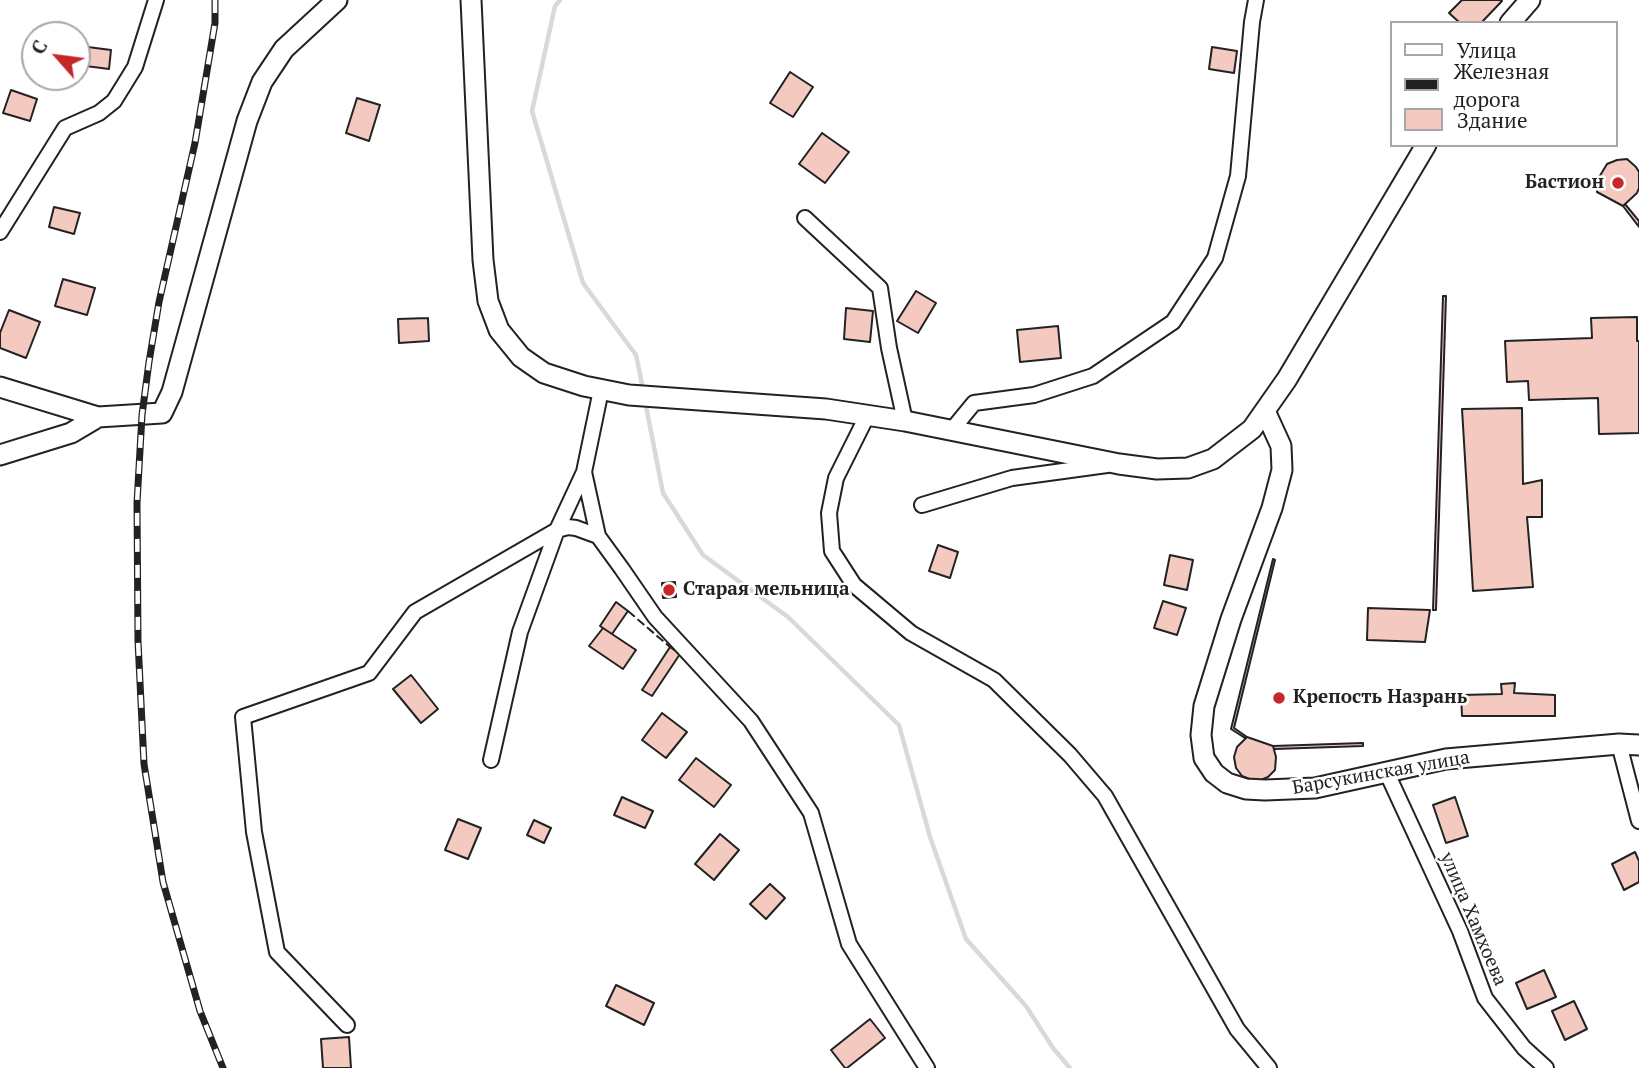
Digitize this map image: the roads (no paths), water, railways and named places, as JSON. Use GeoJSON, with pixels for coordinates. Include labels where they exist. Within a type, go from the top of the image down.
{"type":"FeatureCollection","features":[{"type":"Feature","properties":{"kind":"street"},"geometry":{"type":"LineString","coordinates":[[0,232],[65,128],[99,113],[114,101],[135,67],[156,0]]}},
{"type":"Feature","properties":{"kind":"street"},"geometry":{"type":"LineString","coordinates":[[0,387],[98,417],[162,413],[172,392],[247,121],[262,82],[284,49],[337,0]]}},
{"type":"Feature","properties":{"kind":"street"},"geometry":{"type":"LineString","coordinates":[[471,0],[483,260],[488,301],[499,330],[521,357],[544,373],[601,390],[629,395],[868,414],[1119,464],[1157,469],[1188,468],[1213,459],[1252,429],[1287,379],[1425,147]]}},
{"type":"Feature","properties":{"kind":"street"},"geometry":{"type":"LineString","coordinates":[[951,430],[974,403],[1034,395],[1093,376],[1173,322],[1215,258],[1238,176],[1256,0]]}},
{"type":"Feature","properties":{"kind":"street"},"geometry":{"type":"LineString","coordinates":[[1512,21],[1531,0]]}},
{"type":"Feature","properties":{"kind":"street"},"geometry":{"type":"LineString","coordinates":[[805,218],[880,289],[889,348],[905,421]]}},
{"type":"Feature","properties":{"kind":"street"},"geometry":{"type":"LineString","coordinates":[[491,760],[520,632],[557,530],[584,472],[601,390]]}},
{"type":"Feature","properties":{"kind":"street","name":"Барсукинская улица"},"geometry":{"type":"LineString","coordinates":[[1265,411],[1281,446],[1282,470],[1272,508],[1231,619],[1205,706],[1201,734],[1204,758],[1213,773],[1227,783],[1245,789],[1315,788],[1446,759],[1619,744],[1639,745]]}},
{"type":"Feature","properties":{"kind":"street"},"geometry":{"type":"LineString","coordinates":[[868,414],[836,478],[828,513],[832,551],[855,585],[911,633],[994,680],[1070,755],[1105,796],[1237,1028],[1269,1068]]}},
{"type":"Feature","properties":{"kind":"street"},"geometry":{"type":"LineString","coordinates":[[0,455],[71,433],[98,417]]}},
{"type":"Feature","properties":{"kind":"street"},"geometry":{"type":"LineString","coordinates":[[922,505],[1012,478],[1119,464]]}},
{"type":"Feature","properties":{"kind":"street"},"geometry":{"type":"LineString","coordinates":[[584,472],[598,536],[655,617],[751,721],[811,813],[849,944],[927,1068]]}},
{"type":"Feature","properties":{"kind":"street"},"geometry":{"type":"LineString","coordinates":[[346,1025],[277,952],[254,832],[243,717],[369,673],[415,612],[557,530],[576,528],[598,536]]}},
{"type":"Feature","properties":{"kind":"street"},"geometry":{"type":"LineString","coordinates":[[1619,744],[1639,821]]}},
{"type":"Feature","properties":{"kind":"street","name":"улица Хамхоева"},"geometry":{"type":"LineString","coordinates":[[1386,771],[1460,930],[1485,998],[1524,1048],[1546,1068]]}},
{"type":"Feature","properties":{"kind":"waterway"},"geometry":{"type":"LineString","coordinates":[[560,0],[555,6],[532,111],[583,283],[636,355],[643,389]]}},
{"type":"Feature","properties":{"kind":"waterway"},"geometry":{"type":"LineString","coordinates":[[645,401],[663,493],[703,555],[788,617],[899,725],[930,837],[966,939],[1026,1006],[1053,1048],[1070,1068]]}},
{"type":"Feature","properties":{"kind":"railway"},"geometry":{"type":"LineString","coordinates":[[215,0],[215,23],[195,143],[159,302],[142,415],[137,503],[138,641],[144,764],[163,882],[200,1011],[223,1068]]}},
{"type":"Feature","properties":{"kind":"place","name":"Бастион"},"geometry":{"type":"Point","coordinates":[1618,183]}},
{"type":"Feature","properties":{"kind":"place","name":"Старая мельница"},"geometry":{"type":"Point","coordinates":[669,590]}},
{"type":"Feature","properties":{"kind":"place","name":"Крепость Назрань"},"geometry":{"type":"Point","coordinates":[1279,698]}}]}
